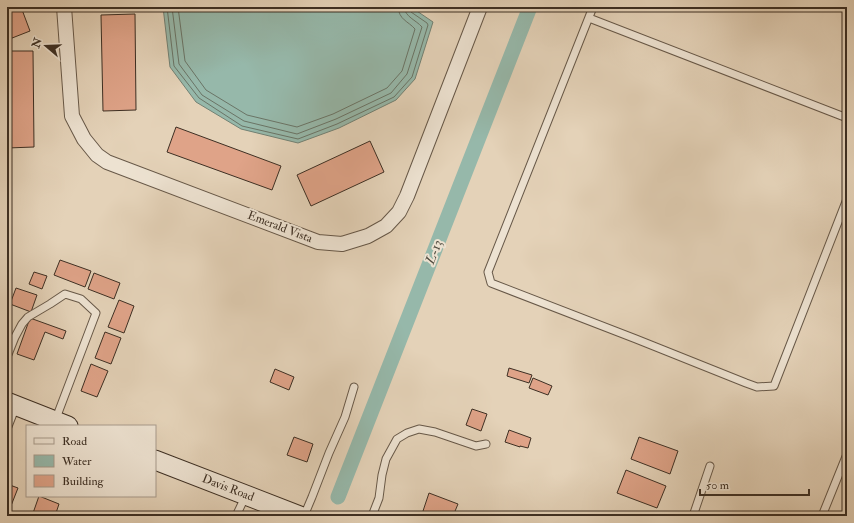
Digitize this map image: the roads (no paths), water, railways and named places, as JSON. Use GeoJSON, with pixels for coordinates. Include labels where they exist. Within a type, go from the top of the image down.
{"type":"FeatureCollection","features":[{"type":"Feature","properties":{"kind":"street","name":"Emerald Vista"},"geometry":{"type":"LineString","coordinates":[[64,7],[72,116],[84,139],[98,155],[107,162],[318,242],[342,244],[368,236],[386,226],[399,212],[410,188],[480,7]]}},
{"type":"Feature","properties":{"kind":"street"},"geometry":{"type":"LineString","coordinates":[[12,404],[61,424]]}},
{"type":"Feature","properties":{"kind":"street","name":"Davis Road"},"geometry":{"type":"LineString","coordinates":[[156,460],[300,516]]}},
{"type":"Feature","properties":{"kind":"lane"},"geometry":{"type":"LineString","coordinates":[[593,7],[488,272],[491,283],[746,383],[757,387],[774,386],[847,199]]}},
{"type":"Feature","properties":{"kind":"lane"},"geometry":{"type":"LineString","coordinates":[[588,18],[847,118]]}},
{"type":"Feature","properties":{"kind":"lane"},"geometry":{"type":"LineString","coordinates":[[7,357],[15,337],[22,324],[28,317],[65,294],[81,299],[96,313],[61,424]]}},
{"type":"Feature","properties":{"kind":"lane"},"geometry":{"type":"LineString","coordinates":[[304,516],[328,453],[345,416],[354,387]]}},
{"type":"Feature","properties":{"kind":"lane"},"geometry":{"type":"LineString","coordinates":[[7,429],[12,404]]}},
{"type":"Feature","properties":{"kind":"lane"},"geometry":{"type":"LineString","coordinates":[[372,516],[379,498],[386,459],[397,439],[407,433],[420,429],[435,432],[476,446],[486,444]]}},
{"type":"Feature","properties":{"kind":"lane"},"geometry":{"type":"LineString","coordinates":[[822,516],[847,454]]}},
{"type":"Feature","properties":{"kind":"lane"},"geometry":{"type":"LineString","coordinates":[[693,516],[710,466]]}},
{"type":"Feature","properties":{"kind":"lane"},"geometry":{"type":"LineString","coordinates":[[236,516],[246,495]]}},
{"type":"Feature","properties":{"kind":"water"},"geometry":{"type":"Polygon","coordinates":[[[163,7],[411,7],[433,22],[415,79],[396,100],[339,128],[298,143],[241,129],[196,102],[170,67],[163,7]]]}},
{"type":"Feature","properties":{"kind":"waterway","name":"L-13"},"geometry":{"type":"LineString","coordinates":[[338,497],[530,7]]}}]}
